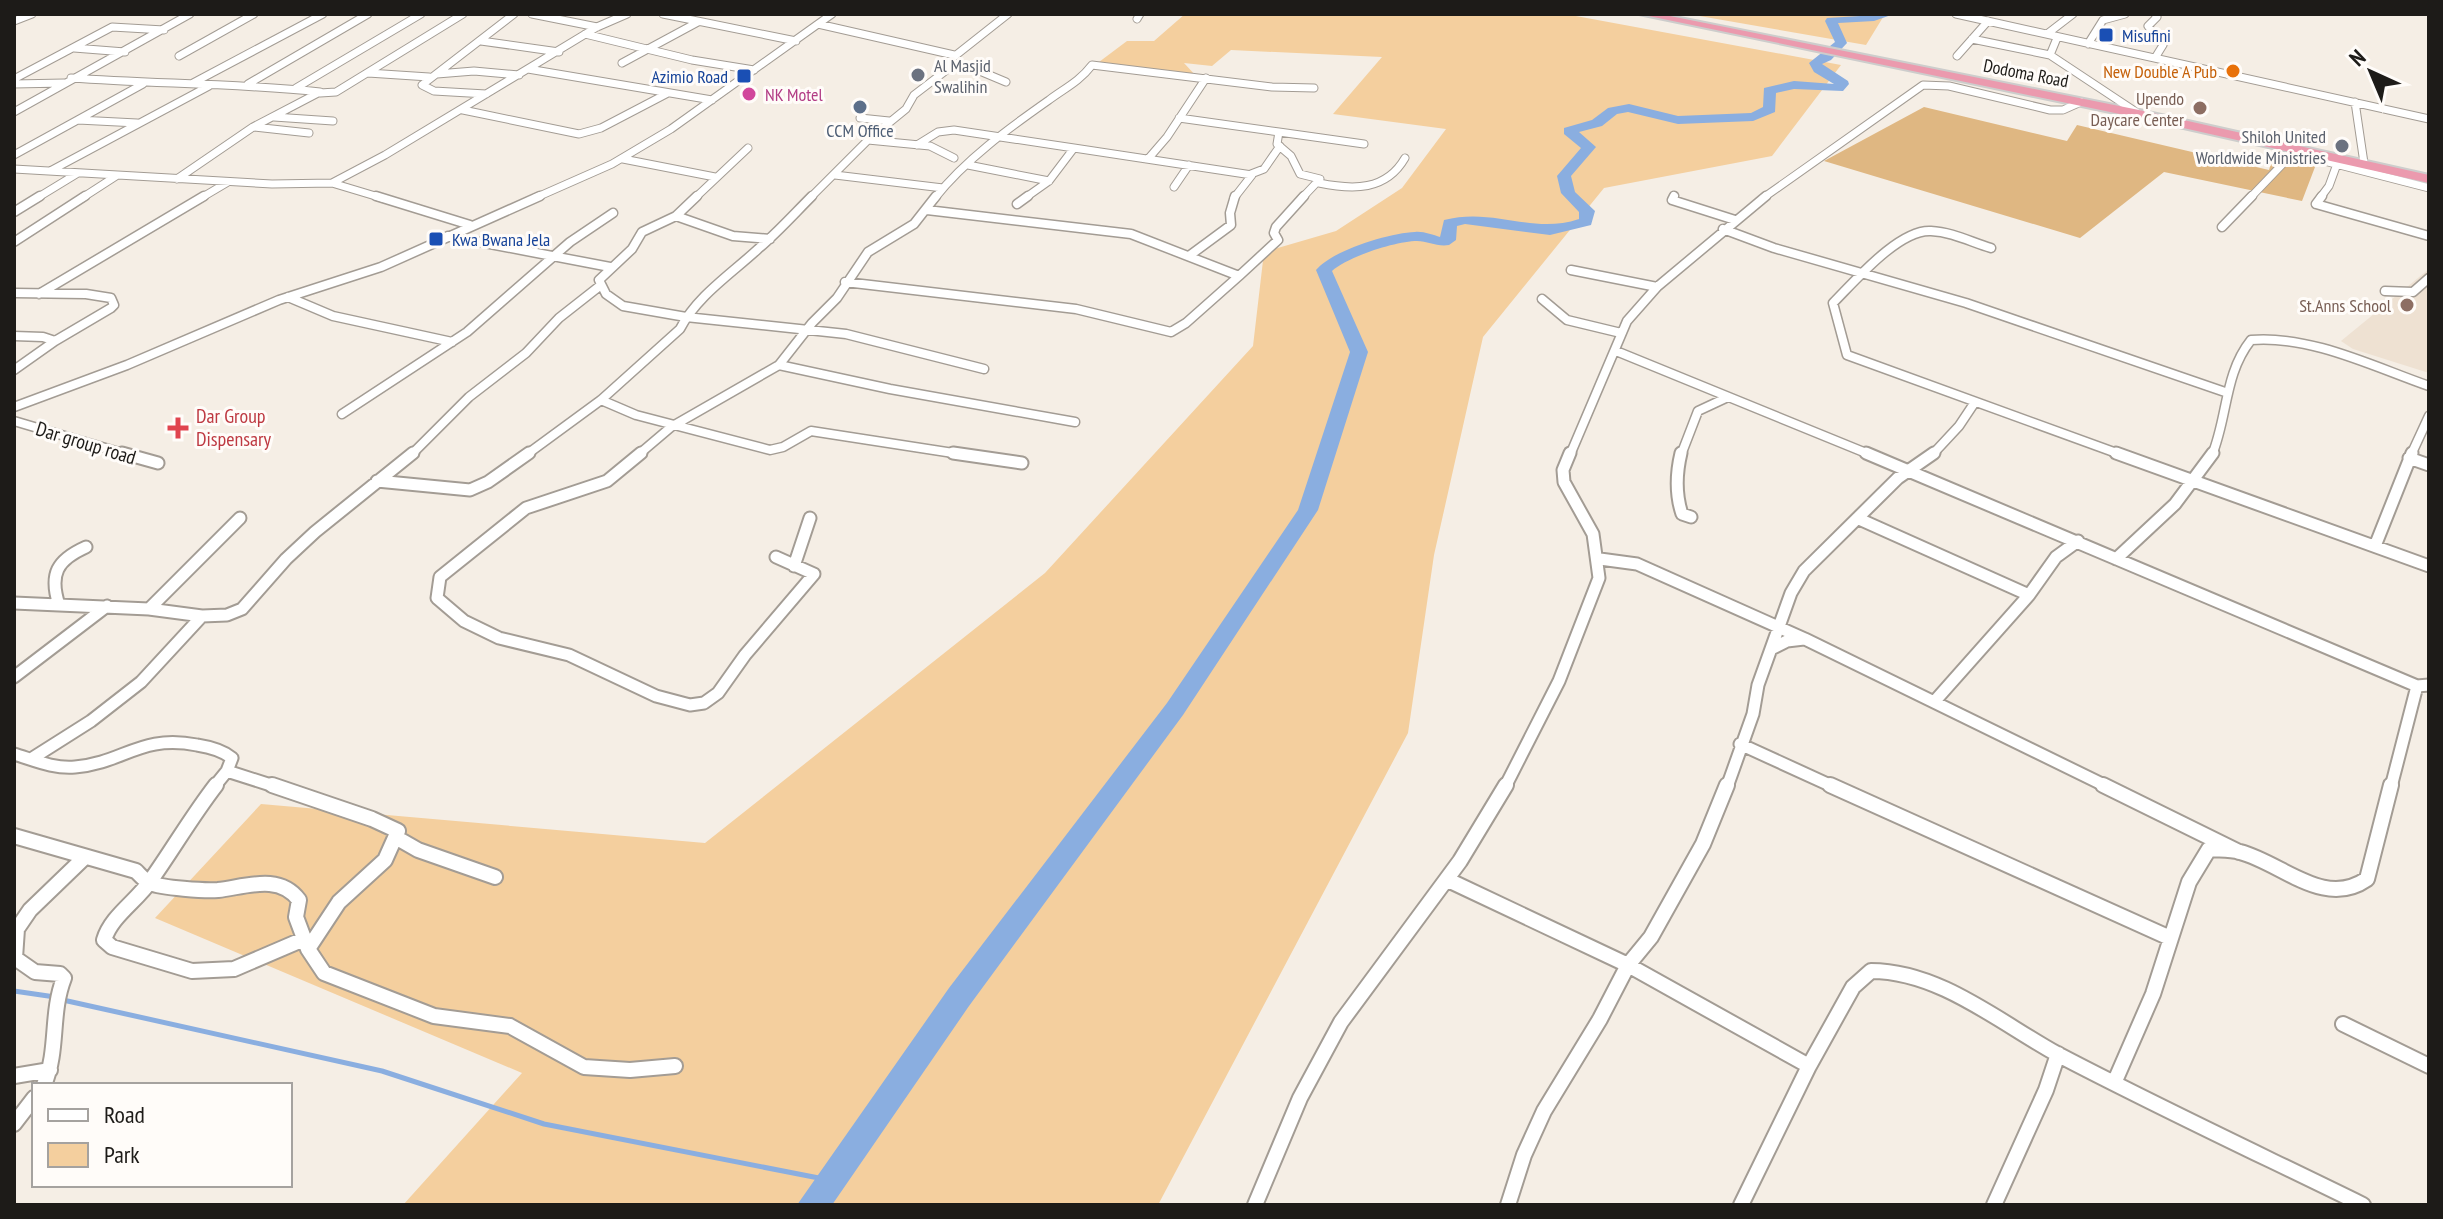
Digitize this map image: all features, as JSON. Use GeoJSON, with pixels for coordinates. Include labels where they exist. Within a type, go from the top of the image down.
{"type":"FeatureCollection","features":[{"type":"Feature","properties":{"kind":"highway","name":"Dodoma Road"},"geometry":{"type":"LineString","coordinates":[[1644,14],[2139,114],[2429,179]]}},
{"type":"Feature","properties":{"kind":"street"},"geometry":{"type":"LineString","coordinates":[[14,112],[190,14]]}},
{"type":"Feature","properties":{"kind":"street"},"geometry":{"type":"LineString","coordinates":[[179,56],[254,14]]}},
{"type":"Feature","properties":{"kind":"street"},"geometry":{"type":"LineString","coordinates":[[191,84],[323,14]]}},
{"type":"Feature","properties":{"kind":"street"},"geometry":{"type":"LineString","coordinates":[[247,84],[368,14]]}},
{"type":"Feature","properties":{"kind":"street"},"geometry":{"type":"LineString","coordinates":[[295,89],[421,14]]}},
{"type":"Feature","properties":{"kind":"street"},"geometry":{"type":"LineString","coordinates":[[14,82],[68,80],[247,84],[320,93],[336,92],[463,14]]}},
{"type":"Feature","properties":{"kind":"street"},"geometry":{"type":"LineString","coordinates":[[487,94],[434,91],[422,85],[514,14]]}},
{"type":"Feature","properties":{"kind":"street"},"geometry":{"type":"LineString","coordinates":[[532,14],[597,27]]}},
{"type":"Feature","properties":{"kind":"street"},"geometry":{"type":"LineString","coordinates":[[332,183],[597,27],[627,14]]}},
{"type":"Feature","properties":{"kind":"street"},"geometry":{"type":"LineString","coordinates":[[663,14],[796,41]]}},
{"type":"Feature","properties":{"kind":"street"},"geometry":{"type":"LineString","coordinates":[[14,407],[127,365],[288,297],[381,267],[623,159],[832,14]]}},
{"type":"Feature","properties":{"kind":"street"},"geometry":{"type":"LineString","coordinates":[[946,63],[1008,14]]}},
{"type":"Feature","properties":{"kind":"street"},"geometry":{"type":"LineString","coordinates":[[1956,14],[2429,119]]}},
{"type":"Feature","properties":{"kind":"street"},"geometry":{"type":"LineString","coordinates":[[2047,34],[2073,14]]}},
{"type":"Feature","properties":{"kind":"street"},"geometry":{"type":"LineString","coordinates":[[2088,44],[2103,20],[2125,14]]}},
{"type":"Feature","properties":{"kind":"street"},"geometry":{"type":"LineString","coordinates":[[2155,14],[2157,17],[2148,26],[2163,45],[2155,58]]}},
{"type":"Feature","properties":{"kind":"street"},"geometry":{"type":"LineString","coordinates":[[14,15],[29,15]]}},
{"type":"Feature","properties":{"kind":"street"},"geometry":{"type":"LineString","coordinates":[[14,21],[29,15]]}},
{"type":"Feature","properties":{"kind":"street"},"geometry":{"type":"LineString","coordinates":[[622,63],[699,21]]}},
{"type":"Feature","properties":{"kind":"street"},"geometry":{"type":"LineString","coordinates":[[1957,56],[1988,21]]}},
{"type":"Feature","properties":{"kind":"street"},"geometry":{"type":"LineString","coordinates":[[818,24],[954,55]]}},
{"type":"Feature","properties":{"kind":"street"},"geometry":{"type":"LineString","coordinates":[[14,82],[115,26],[165,30]]}},
{"type":"Feature","properties":{"kind":"street"},"geometry":{"type":"LineString","coordinates":[[585,34],[754,70]]}},
{"type":"Feature","properties":{"kind":"street"},"geometry":{"type":"LineString","coordinates":[[2050,55],[2057,38]]}},
{"type":"Feature","properties":{"kind":"street"},"geometry":{"type":"LineString","coordinates":[[1972,39],[2050,55],[2139,114]]}},
{"type":"Feature","properties":{"kind":"street"},"geometry":{"type":"LineString","coordinates":[[481,41],[559,52]]}},
{"type":"Feature","properties":{"kind":"street"},"geometry":{"type":"LineString","coordinates":[[73,48],[125,52]]}},
{"type":"Feature","properties":{"kind":"street"},"geometry":{"type":"LineString","coordinates":[[946,63],[975,69],[1006,82]]}},
{"type":"Feature","properties":{"kind":"street"},"geometry":{"type":"LineString","coordinates":[[377,481],[470,490],[488,482],[601,400],[680,329],[686,317],[711,290],[770,239],[868,140],[906,109],[919,90],[948,69],[946,63]]}},
{"type":"Feature","properties":{"kind":"street"},"geometry":{"type":"LineString","coordinates":[[776,557],[814,574],[739,662],[713,699],[691,706],[675,704],[567,654],[520,645],[497,636],[446,609],[437,598],[440,577],[526,508],[607,481],[675,425],[779,365],[837,298],[868,252],[914,224],[943,188],[1001,135],[1080,81],[1092,65],[1272,87],[1314,88]]}},
{"type":"Feature","properties":{"kind":"street"},"geometry":{"type":"LineString","coordinates":[[528,69],[712,100]]}},
{"type":"Feature","properties":{"kind":"street"},"geometry":{"type":"LineString","coordinates":[[368,73],[433,76],[474,71],[519,75]]}},
{"type":"Feature","properties":{"kind":"street"},"geometry":{"type":"LineString","coordinates":[[1148,159],[1206,78]]}},
{"type":"Feature","properties":{"kind":"street"},"geometry":{"type":"LineString","coordinates":[[14,155],[144,83]]}},
{"type":"Feature","properties":{"kind":"street"},"geometry":{"type":"LineString","coordinates":[[51,171],[210,85]]}},
{"type":"Feature","properties":{"kind":"street"},"geometry":{"type":"LineString","coordinates":[[1255,1205],[1289,1115],[1322,1055],[1370,978],[1448,880],[1548,710],[1599,578],[1600,559],[1593,530],[1563,482],[1563,470],[1627,321],[1657,287],[1723,229],[1782,183],[1876,121],[1918,86],[1949,86],[2050,110],[2063,110],[2081,102]]}},
{"type":"Feature","properties":{"kind":"street"},"geometry":{"type":"LineString","coordinates":[[177,179],[253,127],[320,93]]}},
{"type":"Feature","properties":{"kind":"street"},"geometry":{"type":"LineString","coordinates":[[462,109],[585,134],[668,93]]}},
{"type":"Feature","properties":{"kind":"street"},"geometry":{"type":"LineString","coordinates":[[2355,102],[2364,163]]}},
{"type":"Feature","properties":{"kind":"street"},"geometry":{"type":"LineString","coordinates":[[273,117],[333,121]]}},
{"type":"Feature","properties":{"kind":"street"},"geometry":{"type":"LineString","coordinates":[[860,118],[889,121]]}},
{"type":"Feature","properties":{"kind":"street"},"geometry":{"type":"LineString","coordinates":[[1179,118],[1364,144]]}},
{"type":"Feature","properties":{"kind":"street"},"geometry":{"type":"LineString","coordinates":[[78,120],[138,123]]}},
{"type":"Feature","properties":{"kind":"street"},"geometry":{"type":"LineString","coordinates":[[253,127],[309,133]]}},
{"type":"Feature","properties":{"kind":"street"},"geometry":{"type":"LineString","coordinates":[[917,145],[943,130],[1001,135],[1251,174]]}},
{"type":"Feature","properties":{"kind":"street"},"geometry":{"type":"LineString","coordinates":[[1279,132],[1277,144],[1293,160],[1300,174],[1320,179],[1319,183]]}},
{"type":"Feature","properties":{"kind":"street"},"geometry":{"type":"LineString","coordinates":[[868,140],[935,147],[954,158]]}},
{"type":"Feature","properties":{"kind":"street"},"geometry":{"type":"LineString","coordinates":[[1189,256],[1231,225],[1234,197],[1251,174],[1267,166],[1280,146]]}},
{"type":"Feature","properties":{"kind":"street"},"geometry":{"type":"LineString","coordinates":[[748,148],[676,216],[642,232],[632,249],[602,274],[601,285],[606,294],[623,306],[686,317],[846,334],[984,369]]}},
{"type":"Feature","properties":{"kind":"street"},"geometry":{"type":"LineString","coordinates":[[1017,204],[1049,181],[1074,148]]}},
{"type":"Feature","properties":{"kind":"street"},"geometry":{"type":"LineString","coordinates":[[2222,227],[2295,151],[2429,188]]}},
{"type":"Feature","properties":{"kind":"street"},"geometry":{"type":"LineString","coordinates":[[1319,183],[1343,189],[1385,182],[1397,174],[1405,158]]}},
{"type":"Feature","properties":{"kind":"street"},"geometry":{"type":"LineString","coordinates":[[623,159],[715,177]]}},
{"type":"Feature","properties":{"kind":"street"},"geometry":{"type":"LineString","coordinates":[[2337,164],[2329,186],[2316,204],[2429,236]]}},
{"type":"Feature","properties":{"kind":"street"},"geometry":{"type":"LineString","coordinates":[[968,165],[1049,181]]}},
{"type":"Feature","properties":{"kind":"street"},"geometry":{"type":"LineString","coordinates":[[1174,187],[1189,165]]}},
{"type":"Feature","properties":{"kind":"street"},"geometry":{"type":"LineString","coordinates":[[14,169],[228,182],[332,183],[470,225]]}},
{"type":"Feature","properties":{"kind":"street"},"geometry":{"type":"LineString","coordinates":[[14,212],[78,173]]}},
{"type":"Feature","properties":{"kind":"street"},"geometry":{"type":"LineString","coordinates":[[835,175],[943,188]]}},
{"type":"Feature","properties":{"kind":"street"},"geometry":{"type":"LineString","coordinates":[[14,242],[116,176]]}},
{"type":"Feature","properties":{"kind":"street"},"geometry":{"type":"LineString","coordinates":[[39,294],[228,182]]}},
{"type":"Feature","properties":{"kind":"street"},"geometry":{"type":"LineString","coordinates":[[845,282],[957,293],[1053,309],[1073,308],[1171,332],[1180,328],[1219,289],[1239,276],[1278,240],[1276,227],[1319,183]]}},
{"type":"Feature","properties":{"kind":"street"},"geometry":{"type":"LineString","coordinates":[[1674,196],[1672,200],[1735,220]]}},
{"type":"Feature","properties":{"kind":"street"},"geometry":{"type":"LineString","coordinates":[[927,210],[1131,234],[1239,276]]}},
{"type":"Feature","properties":{"kind":"street"},"geometry":{"type":"LineString","coordinates":[[342,414],[452,342],[570,242],[613,213]]}},
{"type":"Feature","properties":{"kind":"street"},"geometry":{"type":"LineString","coordinates":[[676,216],[733,236],[770,239]]}},
{"type":"Feature","properties":{"kind":"street"},"geometry":{"type":"LineString","coordinates":[[1723,229],[1774,248],[1966,303],[2225,392]]}},
{"type":"Feature","properties":{"kind":"street"},"geometry":{"type":"LineString","coordinates":[[1991,248],[1931,231],[1919,232],[1833,303],[1847,355],[2429,566]]}},
{"type":"Feature","properties":{"kind":"street"},"geometry":{"type":"LineString","coordinates":[[448,236],[610,267]]}},
{"type":"Feature","properties":{"kind":"street"},"geometry":{"type":"LineString","coordinates":[[1571,270],[1657,287]]}},
{"type":"Feature","properties":{"kind":"street"},"geometry":{"type":"LineString","coordinates":[[2385,291],[2413,292],[2429,278]]}},
{"type":"Feature","properties":{"kind":"street"},"geometry":{"type":"LineString","coordinates":[[14,603],[107,606],[202,616],[227,615],[242,609],[286,559],[412,454],[460,405],[526,353],[559,318],[601,285]]}},
{"type":"Feature","properties":{"kind":"street"},"geometry":{"type":"LineString","coordinates":[[14,293],[102,295],[111,298],[114,305],[14,370]]}},
{"type":"Feature","properties":{"kind":"street"},"geometry":{"type":"LineString","coordinates":[[288,297],[333,316],[452,342]]}},
{"type":"Feature","properties":{"kind":"street"},"geometry":{"type":"LineString","coordinates":[[1542,299],[1551,313],[1562,320],[1621,333]]}},
{"type":"Feature","properties":{"kind":"street"},"geometry":{"type":"LineString","coordinates":[[14,336],[51,338],[55,341]]}},
{"type":"Feature","properties":{"kind":"street"},"geometry":{"type":"LineString","coordinates":[[2116,559],[2162,517],[2212,455],[2219,437],[2225,392],[2239,355],[2251,340],[2263,338],[2316,350],[2429,386]]}},
{"type":"Feature","properties":{"kind":"street"},"geometry":{"type":"LineString","coordinates":[[1600,559],[1637,564],[1805,639],[2239,852],[2322,889],[2347,892],[2359,888],[2367,879],[2423,685],[1616,351]]}},
{"type":"Feature","properties":{"kind":"street"},"geometry":{"type":"LineString","coordinates":[[779,365],[890,389],[1075,422]]}},
{"type":"Feature","properties":{"kind":"street"},"geometry":{"type":"LineString","coordinates":[[1691,517],[1682,514],[1677,503],[1683,445],[1698,411],[1728,397]]}},
{"type":"Feature","properties":{"kind":"street"},"geometry":{"type":"LineString","coordinates":[[601,400],[636,415],[770,450],[783,447],[811,431],[1022,463]]}},
{"type":"Feature","properties":{"kind":"street"},"geometry":{"type":"LineString","coordinates":[[1508,1205],[1524,1155],[1544,1111],[1600,1019],[1628,965],[1651,937],[1703,844],[1733,772],[1778,627],[1804,571],[1898,478],[1912,471],[1948,442],[1975,402]]}},
{"type":"Feature","properties":{"kind":"street"},"geometry":{"type":"LineString","coordinates":[[2375,546],[2429,416]]}},
{"type":"Feature","properties":{"kind":"street","name":"Dar group road"},"geometry":{"type":"LineString","coordinates":[[14,421],[158,463]]}},
{"type":"Feature","properties":{"kind":"street"},"geometry":{"type":"LineString","coordinates":[[2409,458],[2429,465]]}},
{"type":"Feature","properties":{"kind":"street"},"geometry":{"type":"LineString","coordinates":[[149,609],[240,518]]}},
{"type":"Feature","properties":{"kind":"street"},"geometry":{"type":"LineString","coordinates":[[794,566],[810,518]]}},
{"type":"Feature","properties":{"kind":"street"},"geometry":{"type":"LineString","coordinates":[[1859,519],[2029,595]]}},
{"type":"Feature","properties":{"kind":"street"},"geometry":{"type":"LineString","coordinates":[[1934,702],[2029,595],[2056,557],[2078,541]]}},
{"type":"Feature","properties":{"kind":"street"},"geometry":{"type":"LineString","coordinates":[[59,605],[52,579],[56,568],[63,557],[86,547]]}},
{"type":"Feature","properties":{"kind":"street"},"geometry":{"type":"LineString","coordinates":[[14,677],[107,606]]}},
{"type":"Feature","properties":{"kind":"street"},"geometry":{"type":"LineString","coordinates":[[31,759],[91,721],[141,682],[202,616]]}},
{"type":"Feature","properties":{"kind":"street"},"geometry":{"type":"LineString","coordinates":[[1771,649],[1787,641],[1805,639]]}},
{"type":"Feature","properties":{"kind":"street"},"geometry":{"type":"LineString","coordinates":[[14,754],[48,766],[78,768],[142,744],[171,739],[227,753],[232,758],[227,771],[190,818],[149,883],[107,929],[104,940],[112,947],[192,971],[234,969],[306,944],[343,898],[363,883],[397,838],[398,831],[382,821],[292,793],[263,780],[227,771]]}},
{"type":"Feature","properties":{"kind":"street"},"geometry":{"type":"LineString","coordinates":[[1740,744],[2170,938]]}},
{"type":"Feature","properties":{"kind":"street"},"geometry":{"type":"LineString","coordinates":[[14,836],[136,871],[149,883],[216,890],[258,882],[279,886],[294,893],[299,900],[296,917],[306,944],[324,973],[434,1016],[510,1026],[584,1067],[630,1070],[675,1066]]}},
{"type":"Feature","properties":{"kind":"street"},"geometry":{"type":"LineString","coordinates":[[397,838],[418,850],[495,877]]}},
{"type":"Feature","properties":{"kind":"street"},"geometry":{"type":"LineString","coordinates":[[2115,1081],[2153,994],[2189,882],[2209,849],[2239,852]]}},
{"type":"Feature","properties":{"kind":"street"},"geometry":{"type":"LineString","coordinates":[[14,1076],[47,1078],[57,1028],[53,1018],[64,978],[60,974],[35,972],[15,958],[17,929],[30,910],[85,857]]}},
{"type":"Feature","properties":{"kind":"street"},"geometry":{"type":"LineString","coordinates":[[1448,880],[1628,965],[1809,1066]]}},
{"type":"Feature","properties":{"kind":"street"},"geometry":{"type":"LineString","coordinates":[[1741,1205],[1809,1066],[1853,987],[1871,971],[1896,971],[1929,981],[2058,1054],[2363,1205]]}},
{"type":"Feature","properties":{"kind":"street"},"geometry":{"type":"LineString","coordinates":[[2343,1024],[2429,1066]]}},
{"type":"Feature","properties":{"kind":"street"},"geometry":{"type":"LineString","coordinates":[[1994,1205],[2046,1090],[2058,1054]]}},
{"type":"Feature","properties":{"kind":"street"},"geometry":{"type":"LineString","coordinates":[[14,1124],[32,1101]]}},
{"type":"Feature","properties":{"kind":"shaded area"},"geometry":{"type":"Polygon","coordinates":[[[1924,107],[2067,141],[2077,125],[2269,170],[2275,150],[2308,157],[2315,167],[2302,201],[2164,172],[2080,238],[1824,161],[1924,107]]]}},
{"type":"Feature","properties":{"kind":"shaded area","name":"St.Anns School"},"geometry":{"type":"Polygon","coordinates":[[[2429,269],[2429,373],[2353,349],[2341,341],[2429,269]]]}},
{"type":"Feature","properties":{"kind":"green space"},"geometry":{"type":"Polygon","coordinates":[[[1185,14],[1565,14],[1841,65],[1772,156],[1604,188],[1483,337],[1434,555],[1408,733],[1158,1205],[403,1205],[522,1073],[155,918],[261,804],[705,843],[1045,573],[1253,346],[1264,252],[1336,231],[1402,188],[1446,129],[1333,114],[1382,57],[1231,50],[1212,66],[1184,63],[1197,77],[1099,62],[1127,41],[1154,41],[1185,14]]]}},
{"type":"Feature","properties":{"kind":"green space"},"geometry":{"type":"Polygon","coordinates":[[[1688,14],[1885,14],[1866,45],[1688,14]]]}},
{"type":"Feature","properties":{"kind":"waterway"},"geometry":{"type":"LineString","coordinates":[[813,1205],[959,997],[1175,709],[1308,510],[1359,352],[1324,270],[1337,258],[1393,241],[1417,236],[1443,242],[1448,240],[1449,223],[1465,219],[1550,230],[1586,222],[1587,211],[1568,193],[1564,176],[1589,147],[1569,131],[1597,123],[1613,111],[1629,108],[1678,120],[1753,117],[1770,109],[1769,91],[1794,85],[1838,88],[1843,84],[1818,69],[1815,63],[1827,57],[1841,43],[1831,21],[1888,14]]}},
{"type":"Feature","properties":{"kind":"waterway"},"geometry":{"type":"LineString","coordinates":[[14,991],[55,997]]}},
{"type":"Feature","properties":{"kind":"waterway"},"geometry":{"type":"LineString","coordinates":[[63,1000],[382,1071],[544,1124],[829,1180]]}},
{"type":"Feature","properties":{"kind":"place","name":"Misufini"},"geometry":{"type":"Point","coordinates":[2106,35]}},
{"type":"Feature","properties":{"kind":"place","name":"New Double A Pub"},"geometry":{"type":"Point","coordinates":[2233,71]}},
{"type":"Feature","properties":{"kind":"place","name":"Al Masjid Swalihin"},"geometry":{"type":"Point","coordinates":[918,75]}},
{"type":"Feature","properties":{"kind":"place","name":"Azimio Road"},"geometry":{"type":"Point","coordinates":[744,76]}},
{"type":"Feature","properties":{"kind":"place","name":"NK Motel"},"geometry":{"type":"Point","coordinates":[749,94]}},
{"type":"Feature","properties":{"kind":"place","name":"CCM Office"},"geometry":{"type":"Point","coordinates":[860,107]}},
{"type":"Feature","properties":{"kind":"place","name":"Upendo Daycare Center"},"geometry":{"type":"Point","coordinates":[2200,108]}},
{"type":"Feature","properties":{"kind":"place","name":"Shiloh United Worldwide Ministries"},"geometry":{"type":"Point","coordinates":[2342,146]}},
{"type":"Feature","properties":{"kind":"place","name":"Kwa Bwana Jela"},"geometry":{"type":"Point","coordinates":[436,239]}},
{"type":"Feature","properties":{"kind":"place","name":"St.Anns School"},"geometry":{"type":"Point","coordinates":[2407,305]}},
{"type":"Feature","properties":{"kind":"place","name":"Dar Group Dispensary"},"geometry":{"type":"Point","coordinates":[178,428]}}]}
